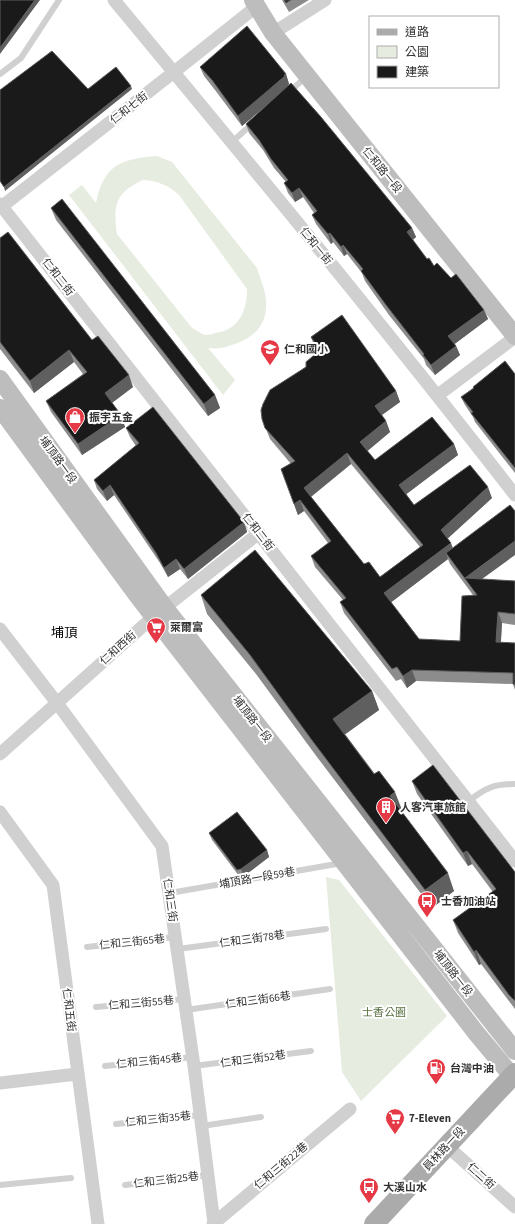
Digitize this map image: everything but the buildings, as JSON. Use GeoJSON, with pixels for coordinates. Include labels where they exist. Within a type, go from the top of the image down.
{"type":"FeatureCollection","features":[{"type":"Feature","properties":{"kind":"main road","name":"員林路一段"},"geometry":{"type":"LineString","coordinates":[[374,1224],[513,1075]]}},
{"type":"Feature","properties":{"kind":"street","name":"仁和一街"},"geometry":{"type":"LineString","coordinates":[[114,0],[438,395],[515,495]]}},
{"type":"Feature","properties":{"kind":"street"},"geometry":{"type":"LineString","coordinates":[[273,33],[325,0]]}},
{"type":"Feature","properties":{"kind":"street","name":"仁和七街"},"geometry":{"type":"LineString","coordinates":[[1,206],[174,72],[255,3]]}},
{"type":"Feature","properties":{"kind":"street","name":"仁和路一段"},"geometry":{"type":"LineString","coordinates":[[255,3],[273,33],[515,337]]}},
{"type":"Feature","properties":{"kind":"street","name":"仁和二街"},"geometry":{"type":"LineString","coordinates":[[1,206],[469,801],[514,856]]}},
{"type":"Feature","properties":{"kind":"street"},"geometry":{"type":"LineString","coordinates":[[438,395],[515,337]]}},
{"type":"Feature","properties":{"kind":"street","name":"埔頂路一段"},"geometry":{"type":"LineString","coordinates":[[0,379],[159,612],[344,862],[477,1034],[513,1075]]}},
{"type":"Feature","properties":{"kind":"street","name":"埔頂路一段"},"geometry":{"type":"LineString","coordinates":[[0,408],[159,612],[515,1051]]}},
{"type":"Feature","properties":{"kind":"street","name":"仁和西街"},"geometry":{"type":"LineString","coordinates":[[0,754],[159,612],[259,533]]}},
{"type":"Feature","properties":{"kind":"street","name":"仁和三街"},"geometry":{"type":"LineString","coordinates":[[0,629],[162,846],[194,1062],[213,1223]]}},
{"type":"Feature","properties":{"kind":"street","name":"仁和五街"},"geometry":{"type":"LineString","coordinates":[[0,812],[54,885],[77,1074],[98,1224]]}},
{"type":"Feature","properties":{"kind":"street"},"geometry":{"type":"LineString","coordinates":[[0,1083],[77,1074]]}},
{"type":"Feature","properties":{"kind":"street","name":"仁和三街22巷"},"geometry":{"type":"LineString","coordinates":[[213,1223],[350,1109]]}},
{"type":"Feature","properties":{"kind":"street","name":"仁二街"},"geometry":{"type":"LineString","coordinates":[[447,1146],[515,1207]]}},
{"type":"Feature","properties":{"kind":"lane"},"geometry":{"type":"LineString","coordinates":[[0,74],[21,58],[59,0]]}},
{"type":"Feature","properties":{"kind":"lane"},"geometry":{"type":"LineString","coordinates":[[284,96],[307,76]]}},
{"type":"Feature","properties":{"kind":"lane"},"geometry":{"type":"LineString","coordinates":[[232,142],[261,116]]}},
{"type":"Feature","properties":{"kind":"lane"},"geometry":{"type":"LineString","coordinates":[[469,801],[479,792],[489,787],[503,784],[515,784]]}},
{"type":"Feature","properties":{"kind":"lane","name":"埔頂路一段59巷"},"geometry":{"type":"LineString","coordinates":[[170,893],[344,862]]}},
{"type":"Feature","properties":{"kind":"lane","name":"仁和三街78巷"},"geometry":{"type":"LineString","coordinates":[[177,943],[326,929]]}},
{"type":"Feature","properties":{"kind":"lane","name":"仁和三街65巷"},"geometry":{"type":"LineString","coordinates":[[87,946],[177,943]]}},
{"type":"Feature","properties":{"kind":"lane","name":"仁和三街66巷"},"geometry":{"type":"LineString","coordinates":[[186,1004],[330,989]]}},
{"type":"Feature","properties":{"kind":"lane","name":"仁和三街55巷"},"geometry":{"type":"LineString","coordinates":[[96,1007],[186,1004]]}},
{"type":"Feature","properties":{"kind":"lane","name":"仁和三街52巷"},"geometry":{"type":"LineString","coordinates":[[194,1062],[311,1051]]}},
{"type":"Feature","properties":{"kind":"lane","name":"仁和三街45巷"},"geometry":{"type":"LineString","coordinates":[[105,1066],[194,1062]]}},
{"type":"Feature","properties":{"kind":"lane","name":"仁和三街35巷"},"geometry":{"type":"LineString","coordinates":[[116,1124],[261,1117]]}},
{"type":"Feature","properties":{"kind":"lane","name":"仁和三街25巷"},"geometry":{"type":"LineString","coordinates":[[125,1185],[208,1174]]}},
{"type":"Feature","properties":{"kind":"lane"},"geometry":{"type":"LineString","coordinates":[[0,1185],[71,1178]]}},
{"type":"Feature","properties":{"kind":"green space"},"geometry":{"type":"Polygon","coordinates":[[[157,156],[172,162],[257,268],[266,300],[265,316],[259,328],[249,338],[235,344],[222,348],[208,348],[235,380],[223,395],[69,195],[82,185],[96,203],[99,190],[109,172],[124,162],[144,157],[157,156]],[[143,180],[121,195],[115,215],[117,234],[192,328],[206,335],[230,328],[236,324],[243,312],[247,297],[247,289],[179,195],[167,186],[143,180]]]}},
{"type":"Feature","properties":{"kind":"green space","name":"士香公園"},"geometry":{"type":"Polygon","coordinates":[[[326,877],[339,880],[447,1016],[361,1101],[342,1072],[326,877]]]}},
{"type":"Feature","properties":{"kind":"place","name":"仁和國小"},"geometry":{"type":"Point","coordinates":[270,366]}},
{"type":"Feature","properties":{"kind":"place","name":"振宇五金"},"geometry":{"type":"Point","coordinates":[75,434]}},
{"type":"Feature","properties":{"kind":"place","name":"萊爾富"},"geometry":{"type":"Point","coordinates":[156,644]}},
{"type":"Feature","properties":{"kind":"place","name":"人客汽車旅館"},"geometry":{"type":"Point","coordinates":[386,824]}},
{"type":"Feature","properties":{"kind":"place","name":"士香加油站"},"geometry":{"type":"Point","coordinates":[427,918]}},
{"type":"Feature","properties":{"kind":"place","name":"台灣中油"},"geometry":{"type":"Point","coordinates":[436,1085]}},
{"type":"Feature","properties":{"kind":"place","name":"7-Eleven"},"geometry":{"type":"Point","coordinates":[395,1135]}},
{"type":"Feature","properties":{"kind":"place","name":"大溪山水"},"geometry":{"type":"Point","coordinates":[369,1204]}},
{"type":"Feature","properties":{"kind":"district","name":"埔頂"},"geometry":{"type":"Point","coordinates":[64,633]}}]}
